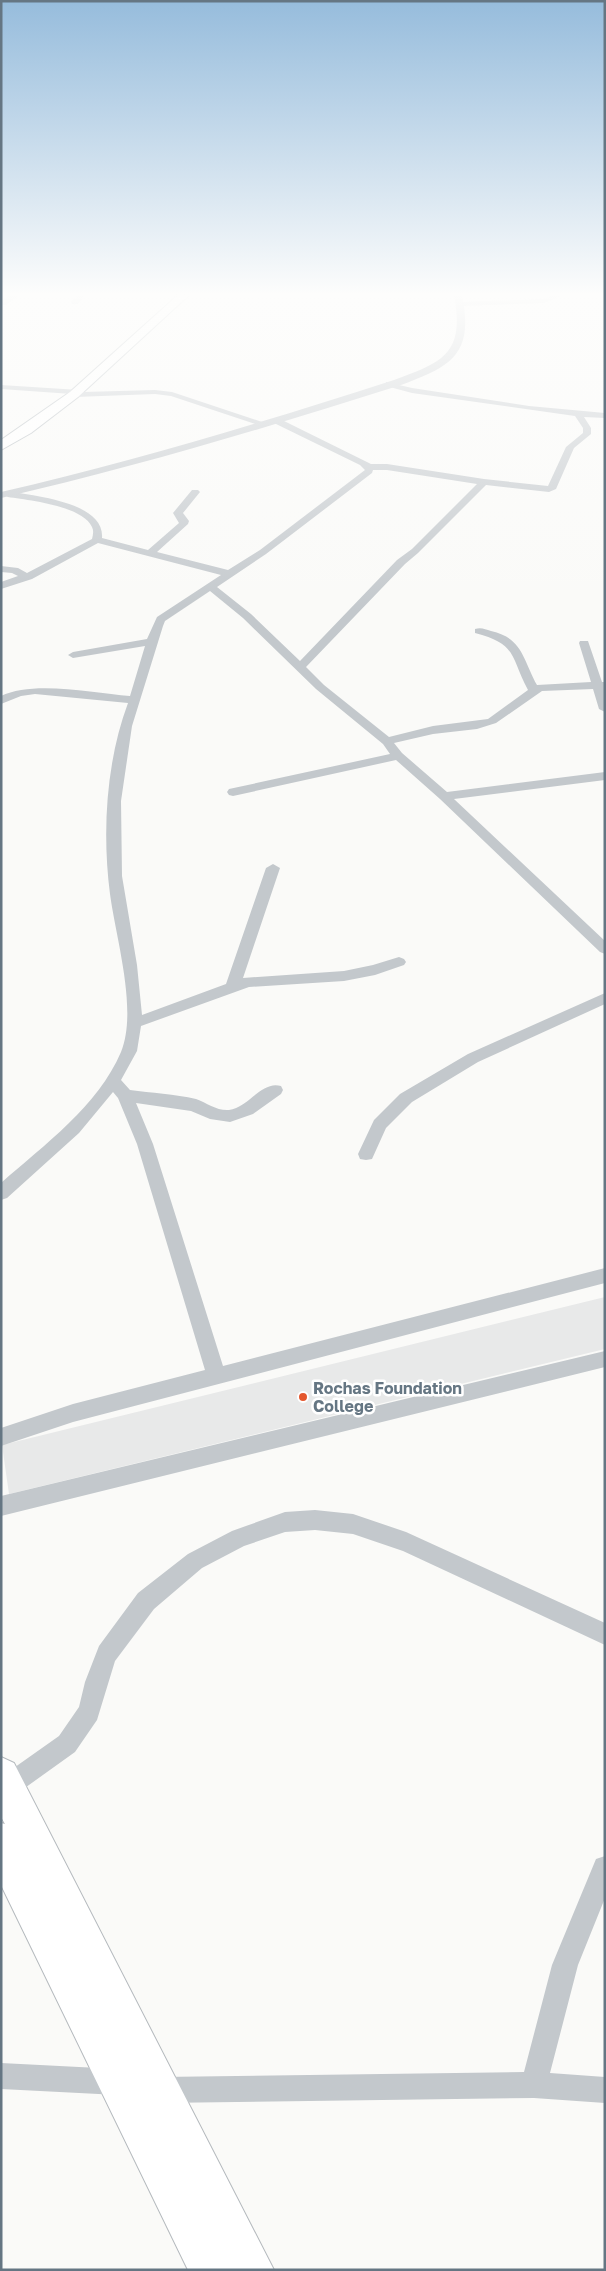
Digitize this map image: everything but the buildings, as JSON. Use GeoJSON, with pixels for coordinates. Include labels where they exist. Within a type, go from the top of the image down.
{"type":"FeatureCollection","features":[{"type":"Feature","properties":{"kind":"main road"},"geometry":{"type":"LineString","coordinates":[[3,444],[67,401]]}},
{"type":"Feature","properties":{"kind":"main road"},"geometry":{"type":"LineString","coordinates":[[4,1781],[251,2270]]}},
{"type":"Feature","properties":{"kind":"main road"},"geometry":{"type":"LineString","coordinates":[[1,1842],[212,2270]]}},
{"type":"Feature","properties":{"kind":"street"},"geometry":{"type":"LineString","coordinates":[[196,401],[270,423],[369,467],[404,469],[545,490],[552,488],[570,447],[587,434],[587,428],[578,415]]}},
{"type":"Feature","properties":{"kind":"street"},"geometry":{"type":"LineString","coordinates":[[5,494],[270,423],[337,401]]}},
{"type":"Feature","properties":{"kind":"street"},"geometry":{"type":"LineString","coordinates":[[482,401],[530,410],[605,416]]}},
{"type":"Feature","properties":{"kind":"street"},"geometry":{"type":"LineString","coordinates":[[1,1193],[82,1118],[113,1081],[129,1050],[135,1023],[128,960],[115,876],[116,776],[126,724],[153,633],[161,619],[263,552],[370,471],[369,467]]}},
{"type":"Feature","properties":{"kind":"street"},"geometry":{"type":"LineString","coordinates":[[300,668],[401,562],[416,552],[484,482]]}},
{"type":"Feature","properties":{"kind":"street"},"geometry":{"type":"LineString","coordinates":[[150,553],[183,524],[184,521],[178,514],[195,492]]}},
{"type":"Feature","properties":{"kind":"street"},"geometry":{"type":"LineString","coordinates":[[5,494],[62,506],[88,515],[98,530],[97,540]]}},
{"type":"Feature","properties":{"kind":"street"},"geometry":{"type":"LineString","coordinates":[[1,586],[28,577],[67,559],[97,540],[230,574]]}},
{"type":"Feature","properties":{"kind":"street"},"geometry":{"type":"LineString","coordinates":[[1,569],[14,570],[28,577]]}},
{"type":"Feature","properties":{"kind":"street"},"geometry":{"type":"LineString","coordinates":[[211,587],[247,616],[320,687],[387,741],[398,756],[444,796],[605,949]]}},
{"type":"Feature","properties":{"kind":"street"},"geometry":{"type":"LineString","coordinates":[[479,631],[496,634],[512,643],[528,681],[534,690]]}},
{"type":"Feature","properties":{"kind":"street"},"geometry":{"type":"LineString","coordinates":[[73,655],[151,642]]}},
{"type":"Feature","properties":{"kind":"street"},"geometry":{"type":"LineString","coordinates":[[584,643],[601,685],[605,709]]}},
{"type":"Feature","properties":{"kind":"street"},"geometry":{"type":"LineString","coordinates":[[387,741],[433,730],[477,725],[492,721],[521,702],[534,690],[601,685]]}},
{"type":"Feature","properties":{"kind":"street"},"geometry":{"type":"LineString","coordinates":[[1,701],[17,693],[35,691],[134,700]]}},
{"type":"Feature","properties":{"kind":"street"},"geometry":{"type":"LineString","coordinates":[[234,792],[398,756]]}},
{"type":"Feature","properties":{"kind":"street"},"geometry":{"type":"LineString","coordinates":[[444,796],[605,776]]}},
{"type":"Feature","properties":{"kind":"street"},"geometry":{"type":"LineString","coordinates":[[233,986],[274,868]]}},
{"type":"Feature","properties":{"kind":"street"},"geometry":{"type":"LineString","coordinates":[[135,1023],[233,986],[276,979],[360,974],[399,962]]}},
{"type":"Feature","properties":{"kind":"street"},"geometry":{"type":"LineString","coordinates":[[366,1154],[380,1124],[406,1098],[473,1058],[605,998]]}},
{"type":"Feature","properties":{"kind":"street"},"geometry":{"type":"LineString","coordinates":[[113,1081],[125,1095],[145,1144],[216,1375]]}},
{"type":"Feature","properties":{"kind":"street"},"geometry":{"type":"LineString","coordinates":[[125,1095],[194,1105],[210,1113],[230,1116],[247,1110],[275,1090]]}},
{"type":"Feature","properties":{"kind":"street"},"geometry":{"type":"LineString","coordinates":[[1,1436],[73,1413],[605,1275]]}},
{"type":"Feature","properties":{"kind":"street"},"geometry":{"type":"LineString","coordinates":[[1,1506],[605,1359]]}},
{"type":"Feature","properties":{"kind":"street"},"geometry":{"type":"LineString","coordinates":[[4,1781],[67,1744],[89,1712],[96,1682],[107,1654],[146,1601],[195,1561],[239,1538],[285,1522],[315,1520],[353,1524],[406,1542],[605,1634]]}},
{"type":"Feature","properties":{"kind":"street"},"geometry":{"type":"LineString","coordinates":[[534,2085],[565,1965],[605,1868]]}},
{"type":"Feature","properties":{"kind":"street"},"geometry":{"type":"LineString","coordinates":[[1,2076],[118,2082]]}},
{"type":"Feature","properties":{"kind":"street"},"geometry":{"type":"LineString","coordinates":[[160,2090],[534,2085],[605,2090]]}},
{"type":"Feature","properties":{"kind":"shaded area","name":"Rochas Foundation College"},"geometry":{"type":"Polygon","coordinates":[[[605,1297],[605,1349],[9,1494],[2,1445],[605,1297]]]}},
{"type":"Feature","properties":{"kind":"place","name":"Rochas Foundation College"},"geometry":{"type":"Point","coordinates":[303,1397]}}]}
